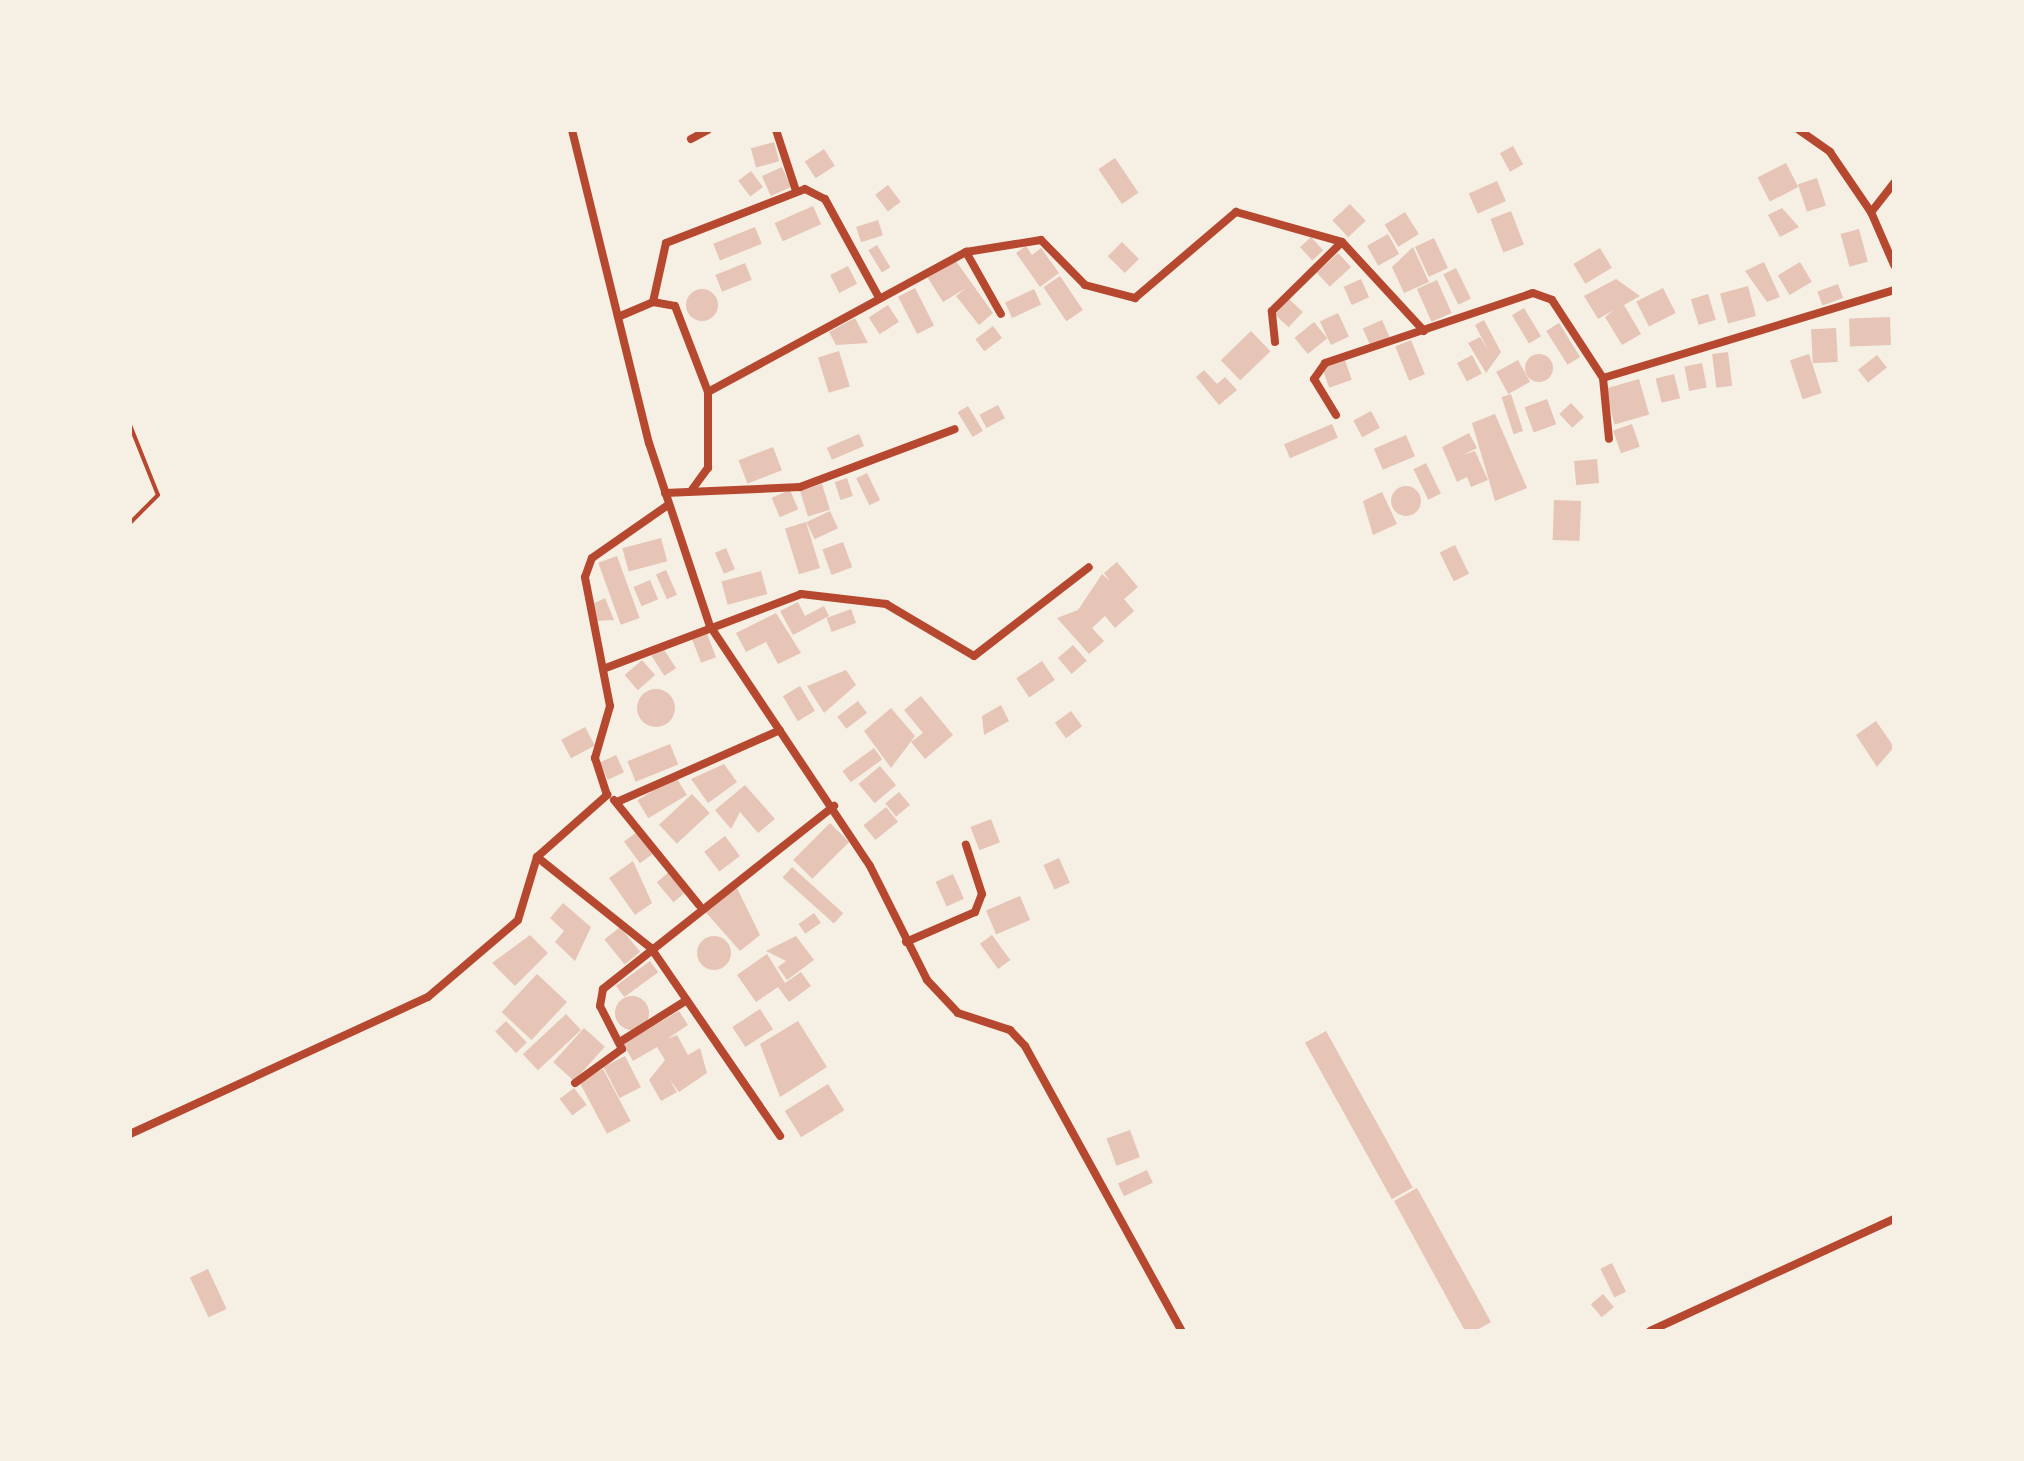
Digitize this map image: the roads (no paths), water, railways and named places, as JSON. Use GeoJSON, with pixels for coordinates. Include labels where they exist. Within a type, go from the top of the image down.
{"type":"FeatureCollection","features":[{"type":"Feature","properties":{"kind":"street"},"geometry":{"type":"LineString","coordinates":[[572,130],[664,493],[710,626],[834,806],[906,942],[947,1005],[1010,1030],[1025,1046],[1182,1331]]}},
{"type":"Feature","properties":{"kind":"street"},"geometry":{"type":"LineString","coordinates":[[691,139],[708,130]]}},
{"type":"Feature","properties":{"kind":"street"},"geometry":{"type":"LineString","coordinates":[[776,130],[796,191]]}},
{"type":"Feature","properties":{"kind":"street"},"geometry":{"type":"LineString","coordinates":[[1799,130],[1830,152],[1871,212],[1894,266]]}},
{"type":"Feature","properties":{"kind":"street"},"geometry":{"type":"LineString","coordinates":[[1871,212],[1894,183]]}},
{"type":"Feature","properties":{"kind":"street"},"geometry":{"type":"LineString","coordinates":[[653,302],[666,243],[796,191],[825,199],[878,296]]}},
{"type":"Feature","properties":{"kind":"street"},"geometry":{"type":"LineString","coordinates":[[708,392],[878,296],[966,252],[1041,240],[1085,286],[1135,298],[1236,212],[1342,242],[1424,331]]}},
{"type":"Feature","properties":{"kind":"street"},"geometry":{"type":"LineString","coordinates":[[1275,342],[1272,311],[1342,242]]}},
{"type":"Feature","properties":{"kind":"street"},"geometry":{"type":"LineString","coordinates":[[966,252],[1001,314]]}},
{"type":"Feature","properties":{"kind":"street"},"geometry":{"type":"LineString","coordinates":[[1603,378],[1894,290]]}},
{"type":"Feature","properties":{"kind":"street"},"geometry":{"type":"LineString","coordinates":[[1336,414],[1318,370],[1424,331],[1544,294],[1603,378],[1608,440]]}},
{"type":"Feature","properties":{"kind":"street"},"geometry":{"type":"LineString","coordinates":[[618,318],[653,302],[668,300],[685,317],[708,392],[708,468],[692,492]]}},
{"type":"Feature","properties":{"kind":"street"},"geometry":{"type":"LineString","coordinates":[[664,493],[800,488],[954,430]]}},
{"type":"Feature","properties":{"kind":"street"},"geometry":{"type":"LineString","coordinates":[[668,505],[592,558],[584,604],[610,706],[595,758],[607,795],[617,802],[699,905]]}},
{"type":"Feature","properties":{"kind":"street"},"geometry":{"type":"LineString","coordinates":[[603,670],[788,595],[886,604],[974,656],[1089,567]]}},
{"type":"Feature","properties":{"kind":"street"},"geometry":{"type":"LineString","coordinates":[[617,802],[780,730]]}},
{"type":"Feature","properties":{"kind":"street"},"geometry":{"type":"LineString","coordinates":[[130,1134],[468,971],[518,920],[537,857],[607,795]]}},
{"type":"Feature","properties":{"kind":"street"},"geometry":{"type":"LineString","coordinates":[[622,1040],[599,999],[699,905],[834,806]]}},
{"type":"Feature","properties":{"kind":"street"},"geometry":{"type":"LineString","coordinates":[[906,942],[975,912],[982,894],[966,845]]}},
{"type":"Feature","properties":{"kind":"street"},"geometry":{"type":"LineString","coordinates":[[537,857],[651,948],[780,1136]]}},
{"type":"Feature","properties":{"kind":"street"},"geometry":{"type":"LineString","coordinates":[[575,1083],[622,1040],[687,1000]]}},
{"type":"Feature","properties":{"kind":"street"},"geometry":{"type":"LineString","coordinates":[[1650,1331],[1894,1219]]}},
{"type":"Feature","properties":{"kind":"lane"},"geometry":{"type":"LineString","coordinates":[[130,425],[158,495],[130,523]]}}]}
